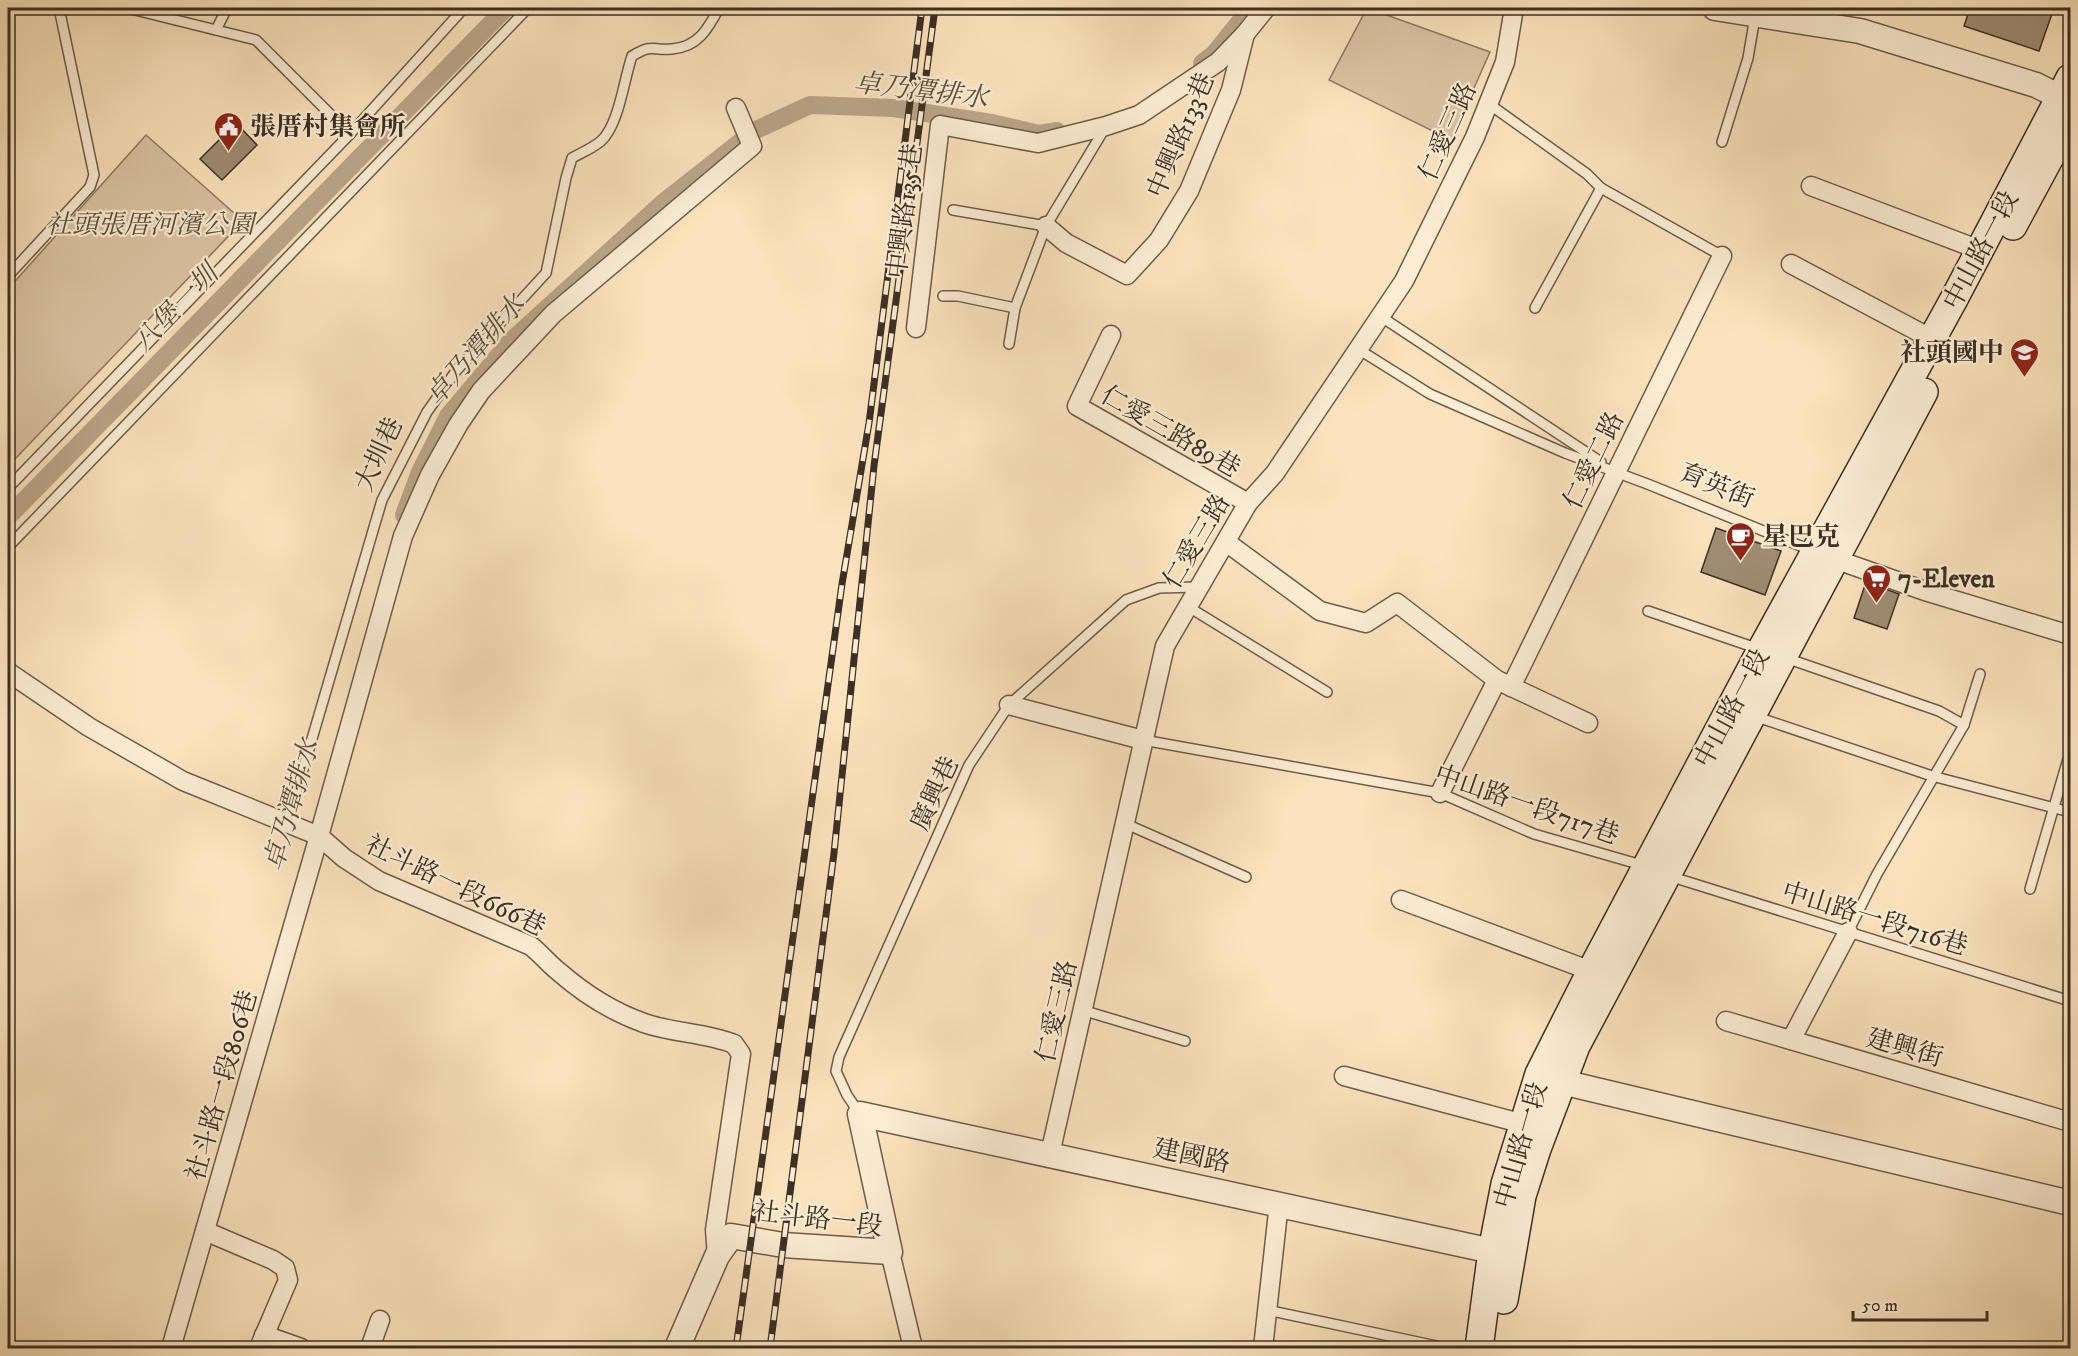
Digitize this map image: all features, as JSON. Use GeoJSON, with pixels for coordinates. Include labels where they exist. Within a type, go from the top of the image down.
{"type":"FeatureCollection","features":[{"type":"Feature","properties":{"kind":"main road","name":"中山路一段"},"geometry":{"type":"LineString","coordinates":[[1825,555],[1932,339],[1980,250],[2068,99]]}},
{"type":"Feature","properties":{"kind":"main road","name":"中山路一段"},"geometry":{"type":"LineString","coordinates":[[1497,1348],[1505,1184],[1524,1124],[1551,1078],[1576,1046],[1657,871],[2068,99]]}},
{"type":"Feature","properties":{"kind":"main road","name":"中山路一段"},"geometry":{"type":"LineString","coordinates":[[1479,1348],[1502,1252],[1537,1149],[1551,1078],[1590,971],[1657,871],[1752,715],[1773,653]]}},
{"type":"Feature","properties":{"kind":"street","name":"中興路133巷"},"geometry":{"type":"LineString","coordinates":[[1046,226],[1066,243],[1127,275],[1159,240],[1189,190],[1231,90],[1245,34],[1266,8]]}},
{"type":"Feature","properties":{"kind":"street","name":"仁愛三路"},"geometry":{"type":"LineString","coordinates":[[1050,1154],[1165,646],[1248,503],[1275,473],[1404,282],[1475,137],[1505,62],[1514,8]]}},
{"type":"Feature","properties":{"kind":"street"},"geometry":{"type":"LineString","coordinates":[[1715,8],[1860,31],[2036,85],[2068,99]]}},
{"type":"Feature","properties":{"kind":"street","name":"中興路135巷"},"geometry":{"type":"LineString","coordinates":[[916,328],[940,124],[1038,143],[1106,126],[1139,116],[1218,62],[1245,34]]}},
{"type":"Feature","properties":{"kind":"street"},"geometry":{"type":"LineString","coordinates":[[8,672],[89,726],[183,782],[319,836],[403,536],[430,475],[458,425],[481,391],[553,314],[752,146],[736,108]]}},
{"type":"Feature","properties":{"kind":"street"},"geometry":{"type":"LineString","coordinates":[[1811,186],[1980,250]]}},
{"type":"Feature","properties":{"kind":"street","name":"仁愛二路"},"geometry":{"type":"LineString","coordinates":[[1440,793],[1504,683],[1615,472],[1722,256]]}},
{"type":"Feature","properties":{"kind":"street"},"geometry":{"type":"LineString","coordinates":[[1791,264],[1932,339]]}},
{"type":"Feature","properties":{"kind":"street","name":"仁愛三路89巷"},"geometry":{"type":"LineString","coordinates":[[1111,334],[1077,406],[1248,503]]}},
{"type":"Feature","properties":{"kind":"street"},"geometry":{"type":"LineString","coordinates":[[1226,542],[1320,610],[1366,623],[1397,603],[1504,683],[1588,723]]}},
{"type":"Feature","properties":{"kind":"street","name":"育英街"},"geometry":{"type":"LineString","coordinates":[[1825,555],[1928,592],[2070,635]]}},
{"type":"Feature","properties":{"kind":"street"},"geometry":{"type":"LineString","coordinates":[[1009,705],[1143,740]]}},
{"type":"Feature","properties":{"kind":"street","name":"社斗路一段806巷"},"geometry":{"type":"LineString","coordinates":[[171,1348],[319,836]]}},
{"type":"Feature","properties":{"kind":"street","name":"社斗路一段666巷"},"geometry":{"type":"LineString","coordinates":[[319,836],[344,858],[379,881],[531,946],[541,953],[557,971],[609,1007],[645,1023],[734,1044],[741,1054],[715,1230],[717,1256]]}},
{"type":"Feature","properties":{"kind":"street"},"geometry":{"type":"LineString","coordinates":[[1401,900],[1590,971]]}},
{"type":"Feature","properties":{"kind":"street"},"geometry":{"type":"LineString","coordinates":[[1791,1040],[1848,932]]}},
{"type":"Feature","properties":{"kind":"street","name":"建興街"},"geometry":{"type":"LineString","coordinates":[[1726,1021],[2070,1122]]}},
{"type":"Feature","properties":{"kind":"street"},"geometry":{"type":"LineString","coordinates":[[1344,1076],[1524,1124]]}},
{"type":"Feature","properties":{"kind":"street"},"geometry":{"type":"LineString","coordinates":[[1551,1078],[2070,1203]]}},
{"type":"Feature","properties":{"kind":"street"},"geometry":{"type":"LineString","coordinates":[[860,1114],[890,1252]]}},
{"type":"Feature","properties":{"kind":"street","name":"建國路"},"geometry":{"type":"LineString","coordinates":[[860,1114],[1502,1252]]}},
{"type":"Feature","properties":{"kind":"street"},"geometry":{"type":"LineString","coordinates":[[1263,1348],[1279,1203]]}},
{"type":"Feature","properties":{"kind":"street"},"geometry":{"type":"LineString","coordinates":[[205,1231],[273,1260],[285,1268],[288,1280],[262,1342],[301,1348]]}},
{"type":"Feature","properties":{"kind":"street","name":"社斗路一段"},"geometry":{"type":"LineString","coordinates":[[677,1348],[717,1256],[731,1236],[783,1245],[890,1252],[913,1348]]}},
{"type":"Feature","properties":{"kind":"street"},"geometry":{"type":"LineString","coordinates":[[370,1348],[380,1320]]}},
{"type":"Feature","properties":{"kind":"lane"},"geometry":{"type":"LineString","coordinates":[[8,276],[90,187],[94,175],[59,8]]}},
{"type":"Feature","properties":{"kind":"lane"},"geometry":{"type":"LineString","coordinates":[[127,8],[156,11],[256,40],[350,134]]}},
{"type":"Feature","properties":{"kind":"lane"},"geometry":{"type":"LineString","coordinates":[[216,30],[227,8]]}},
{"type":"Feature","properties":{"kind":"lane"},"geometry":{"type":"LineString","coordinates":[[8,488],[350,134],[464,8]]}},
{"type":"Feature","properties":{"kind":"lane"},"geometry":{"type":"LineString","coordinates":[[8,547],[528,8]]}},
{"type":"Feature","properties":{"kind":"lane","name":"大圳巷"},"geometry":{"type":"LineString","coordinates":[[292,827],[382,500],[405,452],[427,412],[456,371],[546,273],[572,158],[601,141],[610,130],[632,56],[647,47],[672,49],[693,45],[709,28],[719,8]]}},
{"type":"Feature","properties":{"kind":"lane"},"geometry":{"type":"LineString","coordinates":[[1722,142],[1748,58],[1755,14]]}},
{"type":"Feature","properties":{"kind":"lane"},"geometry":{"type":"LineString","coordinates":[[1488,104],[1587,174],[1601,188],[1722,256]]}},
{"type":"Feature","properties":{"kind":"lane"},"geometry":{"type":"LineString","coordinates":[[1009,344],[1015,308],[1046,226],[1106,126]]}},
{"type":"Feature","properties":{"kind":"lane"},"geometry":{"type":"LineString","coordinates":[[1535,308],[1601,188]]}},
{"type":"Feature","properties":{"kind":"lane"},"geometry":{"type":"LineString","coordinates":[[953,210],[1046,226]]}},
{"type":"Feature","properties":{"kind":"lane"},"geometry":{"type":"LineString","coordinates":[[943,296],[958,296],[1015,308]]}},
{"type":"Feature","properties":{"kind":"lane"},"geometry":{"type":"LineString","coordinates":[[1380,316],[1615,472]]}},
{"type":"Feature","properties":{"kind":"lane","name":"育英街"},"geometry":{"type":"LineString","coordinates":[[1358,349],[1430,394],[1565,453],[1825,555]]}},
{"type":"Feature","properties":{"kind":"lane","name":"廣興巷"},"geometry":{"type":"LineString","coordinates":[[860,1114],[847,1095],[836,1071],[839,1057],[969,765],[1009,705],[1126,600],[1159,588],[1198,587]]}},
{"type":"Feature","properties":{"kind":"lane"},"geometry":{"type":"LineString","coordinates":[[1187,606],[1327,692]]}},
{"type":"Feature","properties":{"kind":"lane"},"geometry":{"type":"LineString","coordinates":[[1648,611],[1939,711],[1964,724]]}},
{"type":"Feature","properties":{"kind":"lane"},"geometry":{"type":"LineString","coordinates":[[1848,932],[1876,874],[1964,724],[1980,674]]}},
{"type":"Feature","properties":{"kind":"lane"},"geometry":{"type":"LineString","coordinates":[[1752,715],[1932,776],[2070,812]]}},
{"type":"Feature","properties":{"kind":"lane","name":"中山路一段717巷"},"geometry":{"type":"LineString","coordinates":[[1143,740],[1440,793],[1534,834],[1657,871]]}},
{"type":"Feature","properties":{"kind":"lane"},"geometry":{"type":"LineString","coordinates":[[2030,888],[2070,752]]}},
{"type":"Feature","properties":{"kind":"lane"},"geometry":{"type":"LineString","coordinates":[[1124,823],[1246,877]]}},
{"type":"Feature","properties":{"kind":"lane","name":"中山路一段716巷"},"geometry":{"type":"LineString","coordinates":[[1657,871],[2070,1001]]}},
{"type":"Feature","properties":{"kind":"lane"},"geometry":{"type":"LineString","coordinates":[[1082,1010],[1185,1041]]}},
{"type":"Feature","properties":{"kind":"lane"},"geometry":{"type":"LineString","coordinates":[[1267,1310],[1446,1348]]}},
{"type":"Feature","properties":{"kind":"green space"},"geometry":{"type":"Polygon","coordinates":[[[1367,8],[1490,52],[1451,140],[1329,80],[1367,8]]]}},
{"type":"Feature","properties":{"kind":"green space","name":"社頭張厝河濱公園"},"geometry":{"type":"Polygon","coordinates":[[[146,135],[243,221],[14,460],[8,461],[8,289],[146,135]]]}},
{"type":"Feature","properties":{"kind":"building"},"geometry":{"type":"Polygon","coordinates":[[[1970,8],[2054,8],[2039,51],[1964,26],[1970,8]]]}},
{"type":"Feature","properties":{"kind":"building","name":"張厝村集會所"},"geometry":{"type":"Polygon","coordinates":[[[236,123],[257,145],[222,180],[200,159],[236,123]]]}},
{"type":"Feature","properties":{"kind":"building","name":"星巴克"},"geometry":{"type":"Polygon","coordinates":[[[1716,528],[1781,551],[1765,595],[1701,572],[1716,528]]]}},
{"type":"Feature","properties":{"kind":"building","name":"7-Eleven"},"geometry":{"type":"Polygon","coordinates":[[[1866,582],[1899,594],[1887,629],[1854,618],[1866,582]]]}},
{"type":"Feature","properties":{"kind":"waterway","name":"八堡一圳"},"geometry":{"type":"LineString","coordinates":[[8,517],[506,8]]}},
{"type":"Feature","properties":{"kind":"waterway","name":"卓乃潭排水"},"geometry":{"type":"LineString","coordinates":[[1202,63],[1214,54],[1251,8]]}},
{"type":"Feature","properties":{"kind":"waterway","name":"卓乃潭排水"},"geometry":{"type":"LineString","coordinates":[[404,515],[420,472],[448,416],[511,341],[665,201],[754,131],[810,105],[893,108],[992,123],[1039,134],[1057,131]]}},
{"type":"Feature","properties":{"kind":"railway"},"geometry":{"type":"LineString","coordinates":[[736,1348],[842,584],[869,423],[922,8]]}},
{"type":"Feature","properties":{"kind":"railway"},"geometry":{"type":"LineString","coordinates":[[770,1348],[834,853],[874,466],[935,8]]}},
{"type":"Feature","properties":{"kind":"place","name":"張厝村集會所"},"geometry":{"type":"Point","coordinates":[229,152]}},
{"type":"Feature","properties":{"kind":"place","name":"社頭國中"},"geometry":{"type":"Point","coordinates":[2025,378]}},
{"type":"Feature","properties":{"kind":"place","name":"星巴克"},"geometry":{"type":"Point","coordinates":[1741,562]}},
{"type":"Feature","properties":{"kind":"place","name":"7-Eleven"},"geometry":{"type":"Point","coordinates":[1877,604]}}]}
